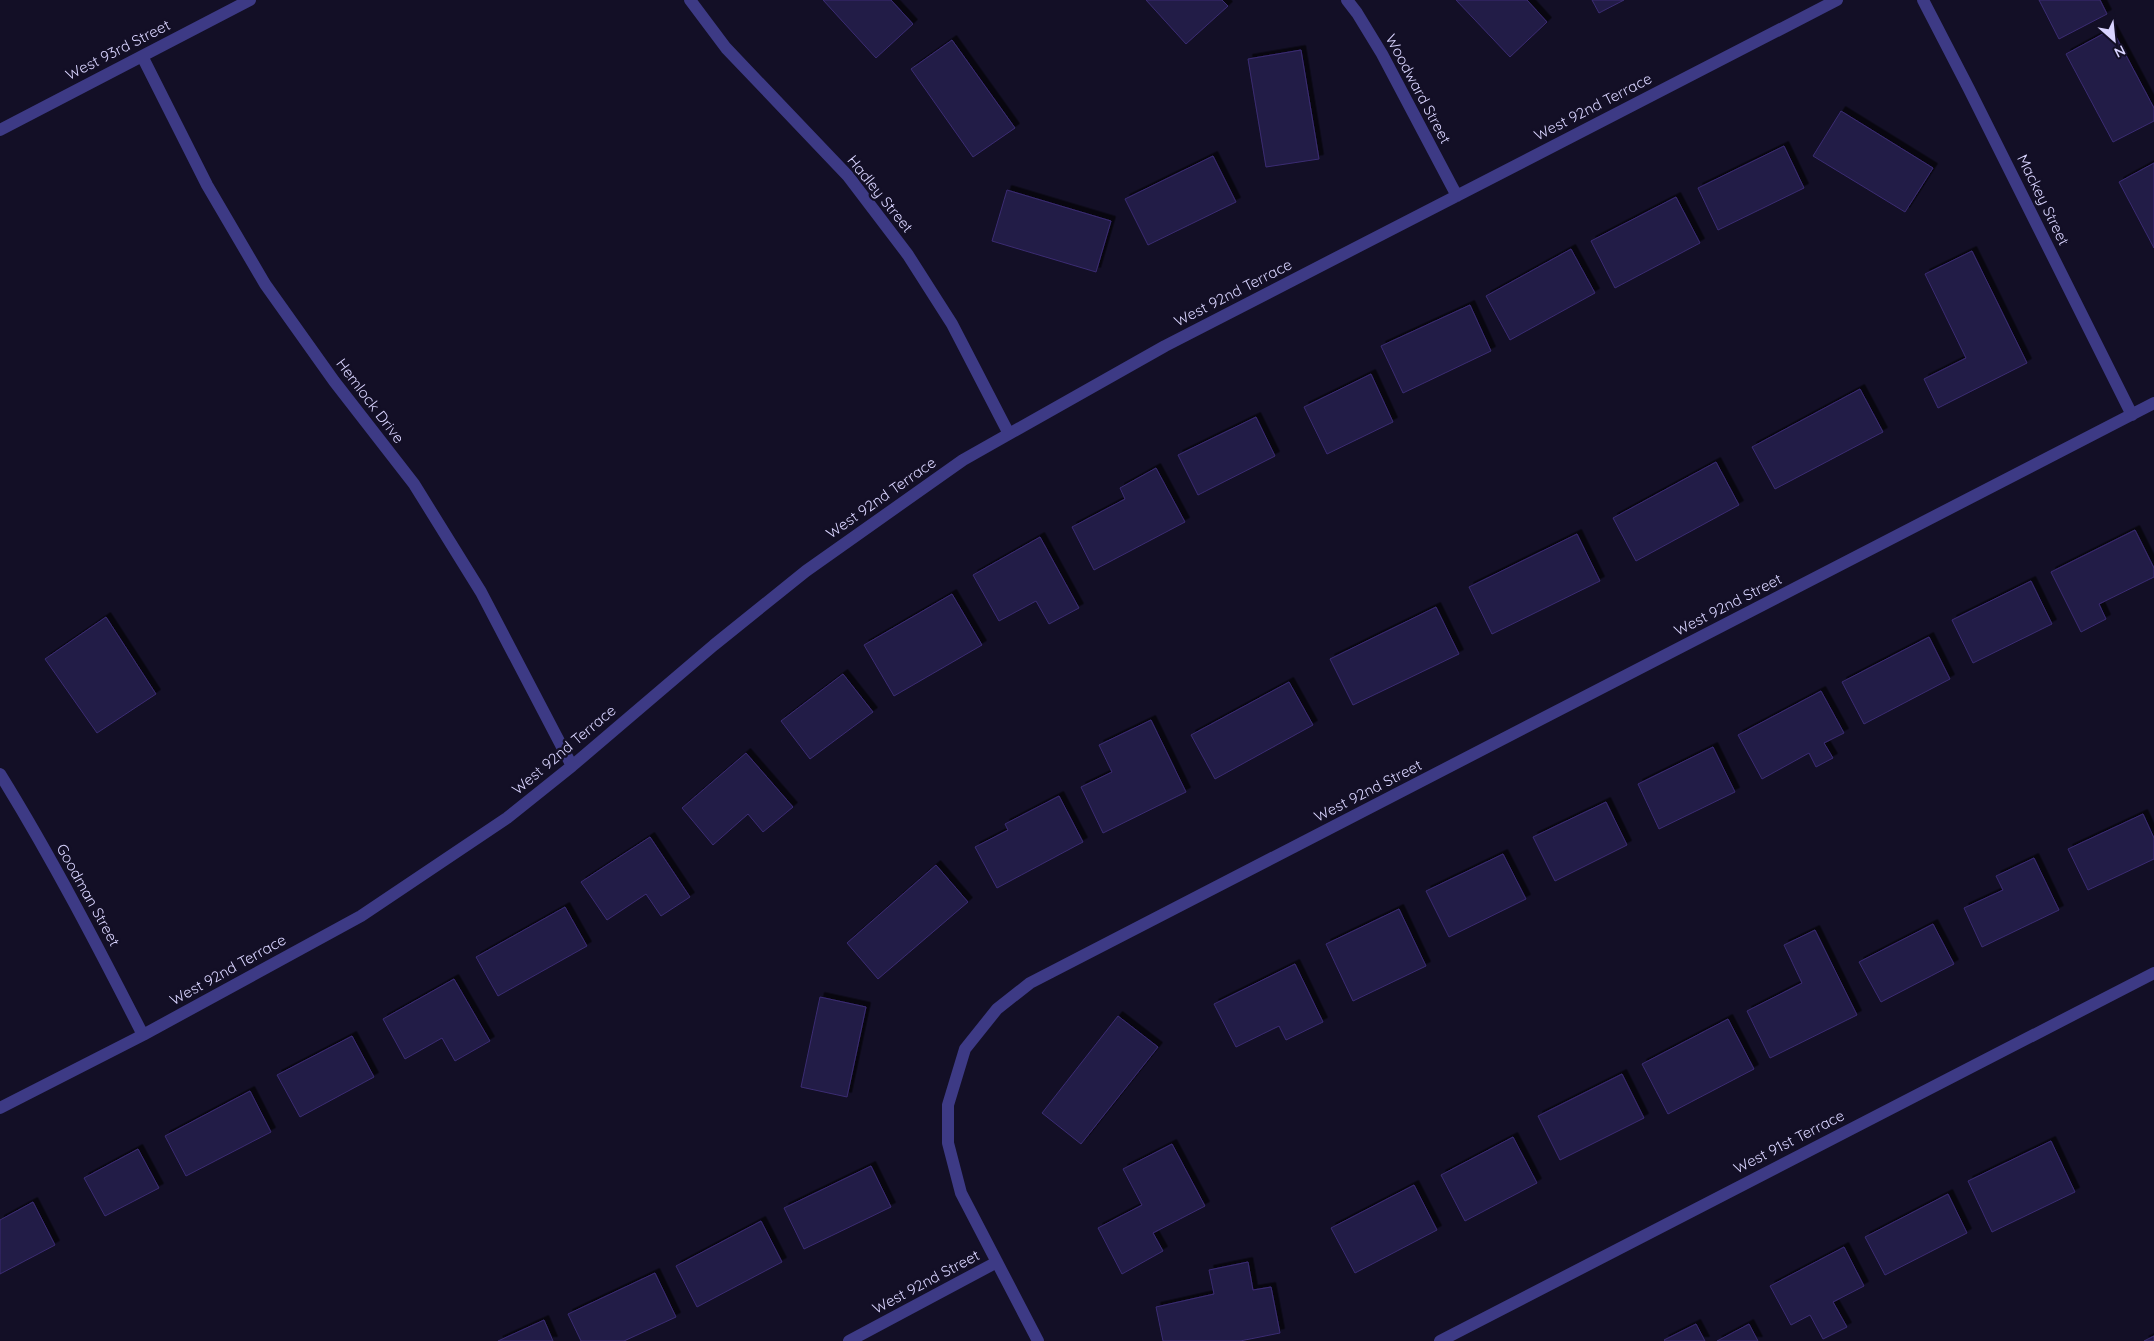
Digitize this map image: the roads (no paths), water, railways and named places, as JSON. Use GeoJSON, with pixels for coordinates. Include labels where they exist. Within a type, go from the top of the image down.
{"type":"FeatureCollection","features":[{"type":"Feature","properties":{"kind":"street","name":"West 93rd Street"},"geometry":{"type":"LineString","coordinates":[[0,130],[250,0]]}},
{"type":"Feature","properties":{"kind":"street","name":"Hadley Street"},"geometry":{"type":"LineString","coordinates":[[690,0],[726,48],[848,176],[908,255],[952,324],[1009,434]]}},
{"type":"Feature","properties":{"kind":"street","name":"Woodward Street"},"geometry":{"type":"LineString","coordinates":[[1347,0],[1382,54],[1457,196]]}},
{"type":"Feature","properties":{"kind":"street","name":"West 92nd Terrace"},"geometry":{"type":"LineString","coordinates":[[0,1108],[143,1035],[361,916],[507,818],[806,570],[963,460],[1166,346],[1837,0]]}},
{"type":"Feature","properties":{"kind":"street","name":"Mackey Street"},"geometry":{"type":"LineString","coordinates":[[1923,0],[1974,97],[2132,415]]}},
{"type":"Feature","properties":{"kind":"street","name":"Hemlock Drive"},"geometry":{"type":"LineString","coordinates":[[142,56],[206,185],[265,284],[334,381],[414,484],[481,592],[572,766]]}},
{"type":"Feature","properties":{"kind":"street","name":"West 92nd Street"},"geometry":{"type":"LineString","coordinates":[[849,1341],[997,1262],[961,1192],[948,1143],[948,1105],[964,1049],[997,1010],[1030,984],[2154,403]]}},
{"type":"Feature","properties":{"kind":"street","name":"Goodman Street"},"geometry":{"type":"LineString","coordinates":[[0,774],[28,819],[143,1035]]}},
{"type":"Feature","properties":{"kind":"street","name":"West 91st Terrace"},"geometry":{"type":"LineString","coordinates":[[1440,1341],[2154,972]]}},
{"type":"Feature","properties":{"kind":"street"},"geometry":{"type":"LineString","coordinates":[[997,1262],[1038,1341]]}}]}
